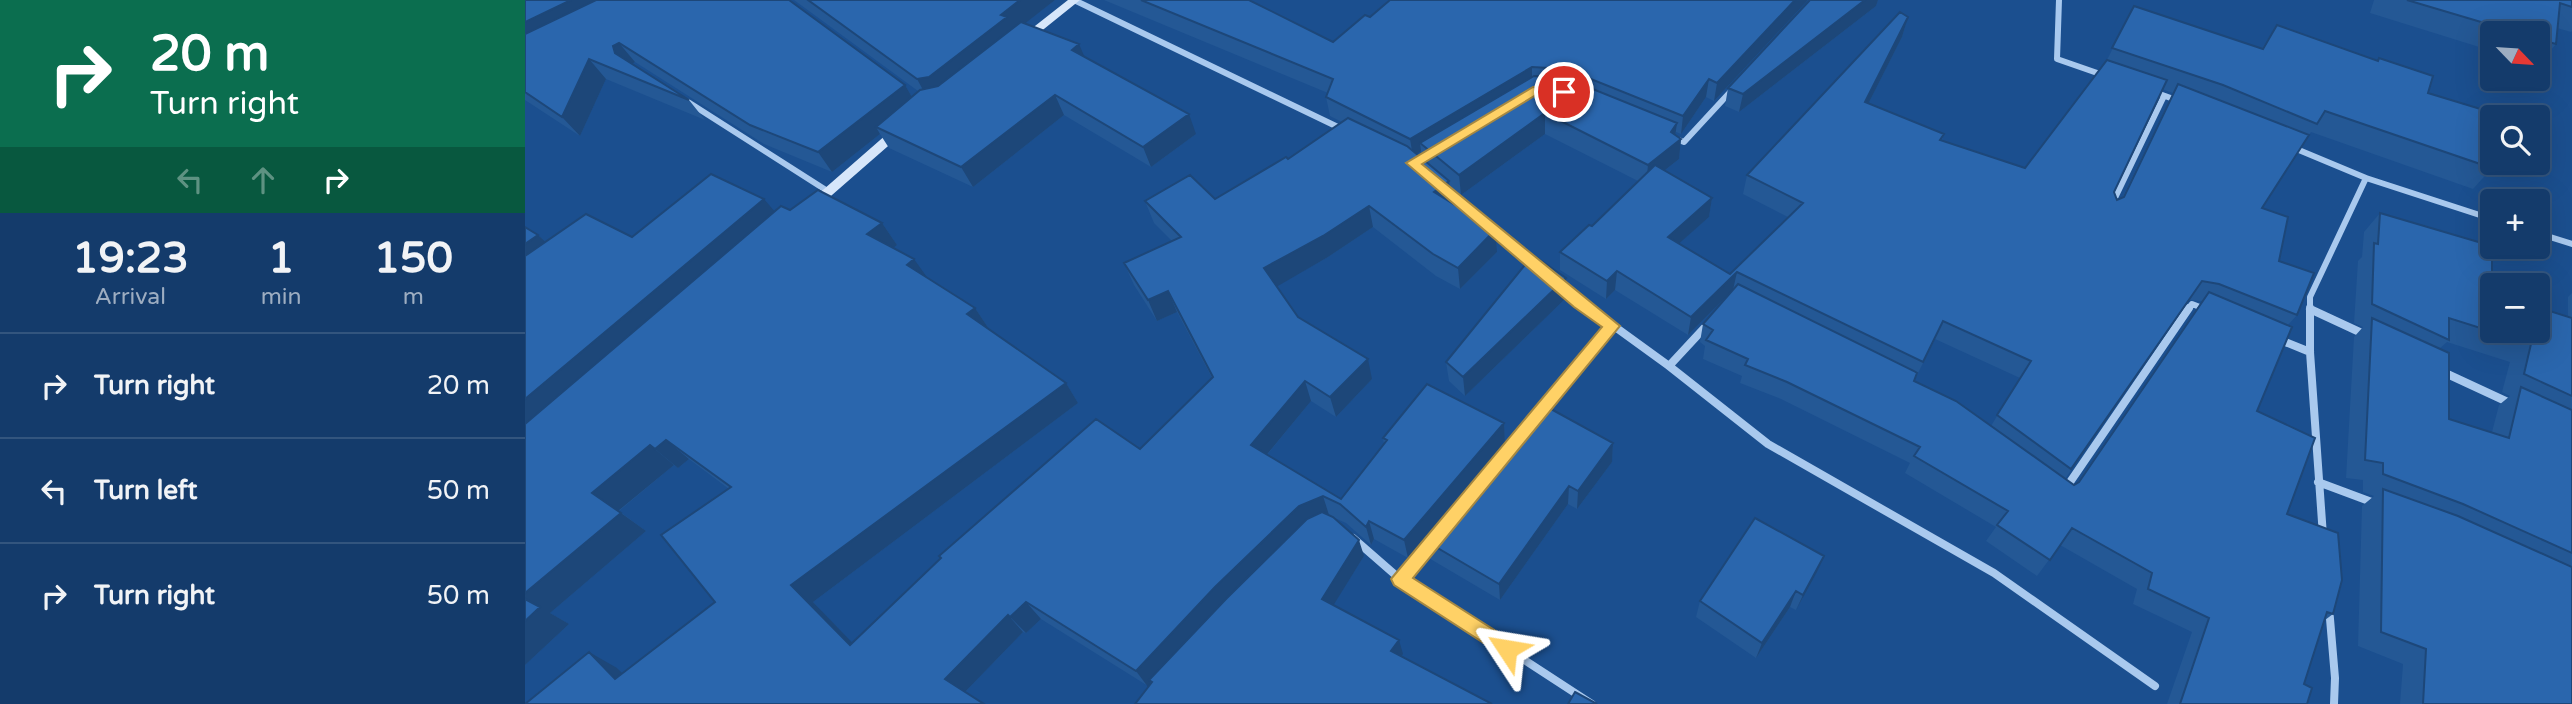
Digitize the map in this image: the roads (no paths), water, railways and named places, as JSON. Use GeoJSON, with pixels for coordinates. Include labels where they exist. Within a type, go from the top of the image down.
{"type":"FeatureCollection","features":[{"type":"Feature","properties":{"kind":"street"},"geometry":{"type":"LineString","coordinates":[[1009,51],[1075,0],[1350,133]]}},
{"type":"Feature","properties":{"kind":"street"},"geometry":{"type":"LineString","coordinates":[[2059,0],[2057,59],[2116,79]]}},
{"type":"Feature","properties":{"kind":"street"},"geometry":{"type":"LineString","coordinates":[[1660,132],[1684,142],[1740,81]]}},
{"type":"Feature","properties":{"kind":"street"},"geometry":{"type":"LineString","coordinates":[[2140,87],[2186,103]]}},
{"type":"Feature","properties":{"kind":"street"},"geometry":{"type":"LineString","coordinates":[[2108,213],[2164,96]]}},
{"type":"Feature","properties":{"kind":"street"},"geometry":{"type":"LineString","coordinates":[[680,97],[829,192]]}},
{"type":"Feature","properties":{"kind":"street"},"geometry":{"type":"LineString","coordinates":[[803,214],[908,122]]}},
{"type":"Feature","properties":{"kind":"street"},"geometry":{"type":"LineString","coordinates":[[2281,142],[2366,178],[2480,215]]}},
{"type":"Feature","properties":{"kind":"street"},"geometry":{"type":"LineString","coordinates":[[2324,547],[2310,352],[2310,296],[2366,178]]}},
{"type":"Feature","properties":{"kind":"street"},"geometry":{"type":"LineString","coordinates":[[1433,181],[1548,277]]}},
{"type":"Feature","properties":{"kind":"street"},"geometry":{"type":"LineString","coordinates":[[2550,237],[2572,244]]}},
{"type":"Feature","properties":{"kind":"street"},"geometry":{"type":"LineString","coordinates":[[1559,286],[1669,366],[1768,444],[1994,573],[2155,686]]}},
{"type":"Feature","properties":{"kind":"street"},"geometry":{"type":"LineString","coordinates":[[2061,495],[2192,304],[2216,314]]}},
{"type":"Feature","properties":{"kind":"street"},"geometry":{"type":"LineString","coordinates":[[2309,309],[2372,338]]}},
{"type":"Feature","properties":{"kind":"street"},"geometry":{"type":"LineString","coordinates":[[1669,366],[1714,316]]}},
{"type":"Feature","properties":{"kind":"street"},"geometry":{"type":"LineString","coordinates":[[1532,421],[1612,326]]}},
{"type":"Feature","properties":{"kind":"street"},"geometry":{"type":"LineString","coordinates":[[2275,337],[2310,352]]}},
{"type":"Feature","properties":{"kind":"street"},"geometry":{"type":"LineString","coordinates":[[2435,368],[2522,409]]}},
{"type":"Feature","properties":{"kind":"street"},"geometry":{"type":"LineString","coordinates":[[2318,482],[2390,509]]}},
{"type":"Feature","properties":{"kind":"street"},"geometry":{"type":"LineString","coordinates":[[1342,528],[1400,579],[1592,704]]}},
{"type":"Feature","properties":{"kind":"street"},"geometry":{"type":"LineString","coordinates":[[1400,579],[1436,537]]}},
{"type":"Feature","properties":{"kind":"street"},"geometry":{"type":"LineString","coordinates":[[2329,600],[2335,678],[2334,704]]}}]}
